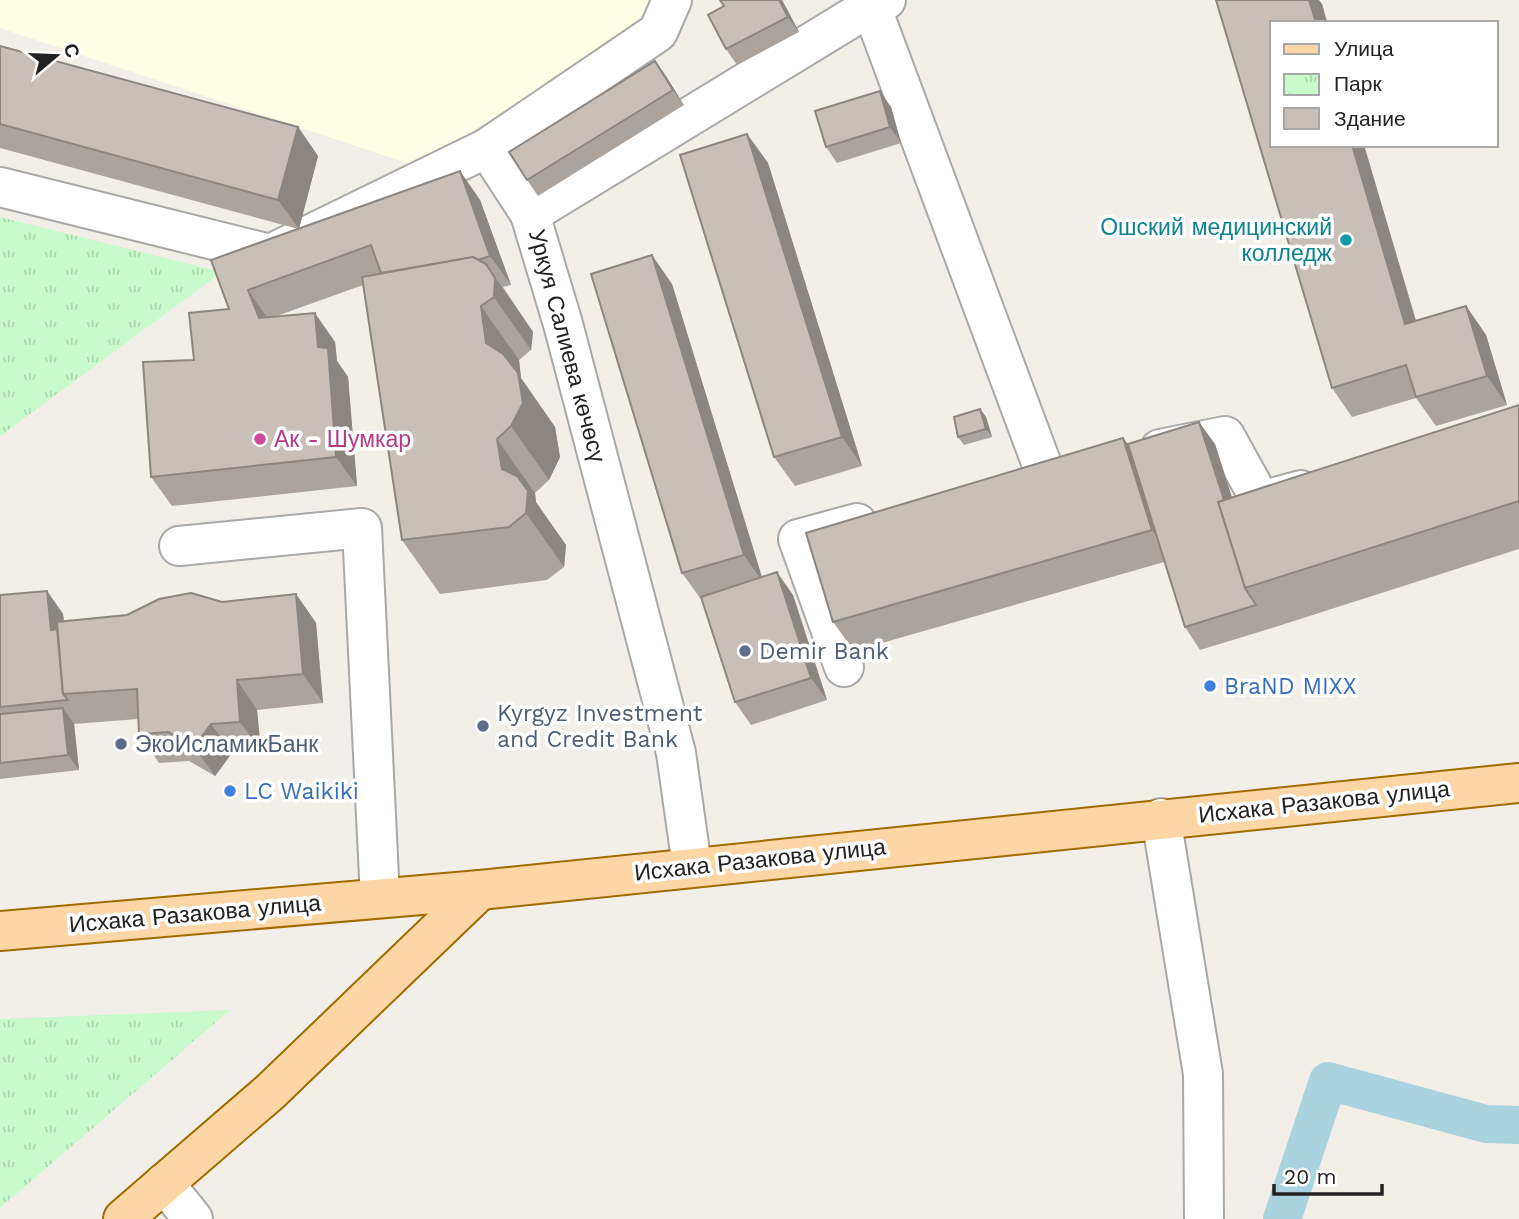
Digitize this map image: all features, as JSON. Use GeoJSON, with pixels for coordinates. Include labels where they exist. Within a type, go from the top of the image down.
{"type":"FeatureCollection","features":[{"type":"Feature","properties":{"kind":"main road","name":"Исхака Разакова улица"},"geometry":{"type":"LineString","coordinates":[[0,931],[480,890],[1519,782]]}},
{"type":"Feature","properties":{"kind":"main road"},"geometry":{"type":"LineString","coordinates":[[123,1219],[270,1092],[480,890]]}},
{"type":"Feature","properties":{"kind":"street"},"geometry":{"type":"LineString","coordinates":[[0,187],[270,254],[487,148],[658,32],[672,0]]}},
{"type":"Feature","properties":{"kind":"street"},"geometry":{"type":"LineString","coordinates":[[876,2],[1045,473]]}},
{"type":"Feature","properties":{"kind":"street","name":"Уркуя Салиева көчөсү"},"geometry":{"type":"LineString","coordinates":[[692,866],[676,752],[563,324],[530,214],[876,2]]}},
{"type":"Feature","properties":{"kind":"street"},"geometry":{"type":"LineString","coordinates":[[487,148],[530,214]]}},
{"type":"Feature","properties":{"kind":"street"},"geometry":{"type":"LineString","coordinates":[[1122,457],[1225,436],[1262,501],[1339,480]]}},
{"type":"Feature","properties":{"kind":"street"},"geometry":{"type":"LineString","coordinates":[[1006,483],[1084,465]]}},
{"type":"Feature","properties":{"kind":"street"},"geometry":{"type":"LineString","coordinates":[[844,667],[798,539],[889,515]]}},
{"type":"Feature","properties":{"kind":"street"},"geometry":{"type":"LineString","coordinates":[[179,545],[362,528],[380,898]]}},
{"type":"Feature","properties":{"kind":"street"},"geometry":{"type":"LineString","coordinates":[[1161,818],[1203,1074],[1204,1219]]}},
{"type":"Feature","properties":{"kind":"street"},"geometry":{"type":"LineString","coordinates":[[164,1183],[193,1219]]}},
{"type":"Feature","properties":{"kind":"shaded area"},"geometry":{"type":"Polygon","coordinates":[[[0,0],[664,0],[670,23],[413,165],[0,28],[0,0]]]}},
{"type":"Feature","properties":{"kind":"green space"},"geometry":{"type":"Polygon","coordinates":[[[0,217],[222,272],[0,436],[0,217]]]}},
{"type":"Feature","properties":{"kind":"green space"},"geometry":{"type":"Polygon","coordinates":[[[230,1010],[0,1208],[0,1019],[230,1010]]]}},
{"type":"Feature","properties":{"kind":"building"},"geometry":{"type":"Polygon","coordinates":[[[720,0],[779,0],[788,17],[726,49],[708,15],[724,6],[720,0]]]}},
{"type":"Feature","properties":{"kind":"building","name":"Ошский медицинский колледж"},"geometry":{"type":"Polygon","coordinates":[[[1216,0],[1309,0],[1315,21],[1270,21],[1270,147],[1353,147],[1405,324],[1466,306],[1487,376],[1416,397],[1406,365],[1332,388],[1216,0]]]}},
{"type":"Feature","properties":{"kind":"building"},"geometry":{"type":"Polygon","coordinates":[[[0,46],[298,127],[278,200],[0,124],[0,46]]]}},
{"type":"Feature","properties":{"kind":"building"},"geometry":{"type":"Polygon","coordinates":[[[655,61],[673,90],[527,180],[509,152],[655,61]]]}},
{"type":"Feature","properties":{"kind":"building"},"geometry":{"type":"Polygon","coordinates":[[[880,91],[890,127],[826,147],[815,111],[880,91]]]}},
{"type":"Feature","properties":{"kind":"building"},"geometry":{"type":"Polygon","coordinates":[[[747,134],[842,437],[774,457],[680,155],[747,134]]]}},
{"type":"Feature","properties":{"kind":"building"},"geometry":{"type":"Polygon","coordinates":[[[460,171],[490,256],[478,260],[473,257],[381,273],[371,245],[248,290],[259,318],[315,313],[318,347],[328,348],[336,457],[151,477],[143,362],[194,360],[189,313],[229,309],[211,260],[460,171]]]}},
{"type":"Feature","properties":{"kind":"building"},"geometry":{"type":"Polygon","coordinates":[[[652,255],[744,555],[682,573],[591,274],[652,255]]]}},
{"type":"Feature","properties":{"kind":"building"},"geometry":{"type":"Polygon","coordinates":[[[473,257],[486,264],[495,278],[494,297],[481,306],[486,343],[503,354],[518,373],[523,403],[511,426],[497,439],[502,469],[517,476],[528,491],[526,513],[509,527],[402,540],[362,277],[473,257]]]}},
{"type":"Feature","properties":{"kind":"building"},"geometry":{"type":"Polygon","coordinates":[[[1519,405],[1519,501],[1245,588],[1218,502],[1519,405]]]}},
{"type":"Feature","properties":{"kind":"building"},"geometry":{"type":"Polygon","coordinates":[[[980,409],[986,429],[958,437],[954,417],[980,409]]]}},
{"type":"Feature","properties":{"kind":"building"},"geometry":{"type":"Polygon","coordinates":[[[1199,422],[1224,500],[1218,502],[1245,588],[1256,605],[1185,627],[1128,444],[1199,422]]]}},
{"type":"Feature","properties":{"kind":"building"},"geometry":{"type":"Polygon","coordinates":[[[1123,438],[1152,530],[833,622],[806,533],[1123,438]]]}},
{"type":"Feature","properties":{"kind":"building"},"geometry":{"type":"Polygon","coordinates":[[[777,572],[811,678],[735,702],[701,597],[777,572]]]}},
{"type":"Feature","properties":{"kind":"building"},"geometry":{"type":"Polygon","coordinates":[[[47,591],[51,630],[57,629],[63,694],[68,700],[0,707],[0,595],[47,591]]]}},
{"type":"Feature","properties":{"kind":"building"},"geometry":{"type":"Polygon","coordinates":[[[191,593],[222,602],[296,594],[303,674],[237,680],[240,722],[211,724],[194,747],[169,732],[139,734],[137,689],[63,694],[57,622],[127,615],[159,599],[191,593]]]}},
{"type":"Feature","properties":{"kind":"building"},"geometry":{"type":"Polygon","coordinates":[[[63,708],[68,755],[0,763],[0,714],[63,708]]]}},
{"type":"Feature","properties":{"kind":"waterway"},"geometry":{"type":"LineString","coordinates":[[1282,1219],[1328,1081],[1486,1124],[1519,1125]]}},
{"type":"Feature","properties":{"kind":"place","name":"Ошский медицинский колледж"},"geometry":{"type":"Point","coordinates":[1346,240]}},
{"type":"Feature","properties":{"kind":"place","name":"Ак - Шумкар"},"geometry":{"type":"Point","coordinates":[260,439]}},
{"type":"Feature","properties":{"kind":"place","name":"Demir Bank"},"geometry":{"type":"Point","coordinates":[745,651]}},
{"type":"Feature","properties":{"kind":"place","name":"BraND MIXX"},"geometry":{"type":"Point","coordinates":[1210,686]}},
{"type":"Feature","properties":{"kind":"place","name":"Kyrgyz Investment and Credit Bank"},"geometry":{"type":"Point","coordinates":[483,726]}},
{"type":"Feature","properties":{"kind":"place","name":"ЭкоИсламикБанк"},"geometry":{"type":"Point","coordinates":[121,744]}},
{"type":"Feature","properties":{"kind":"place","name":"LC Waikiki"},"geometry":{"type":"Point","coordinates":[230,791]}}]}
